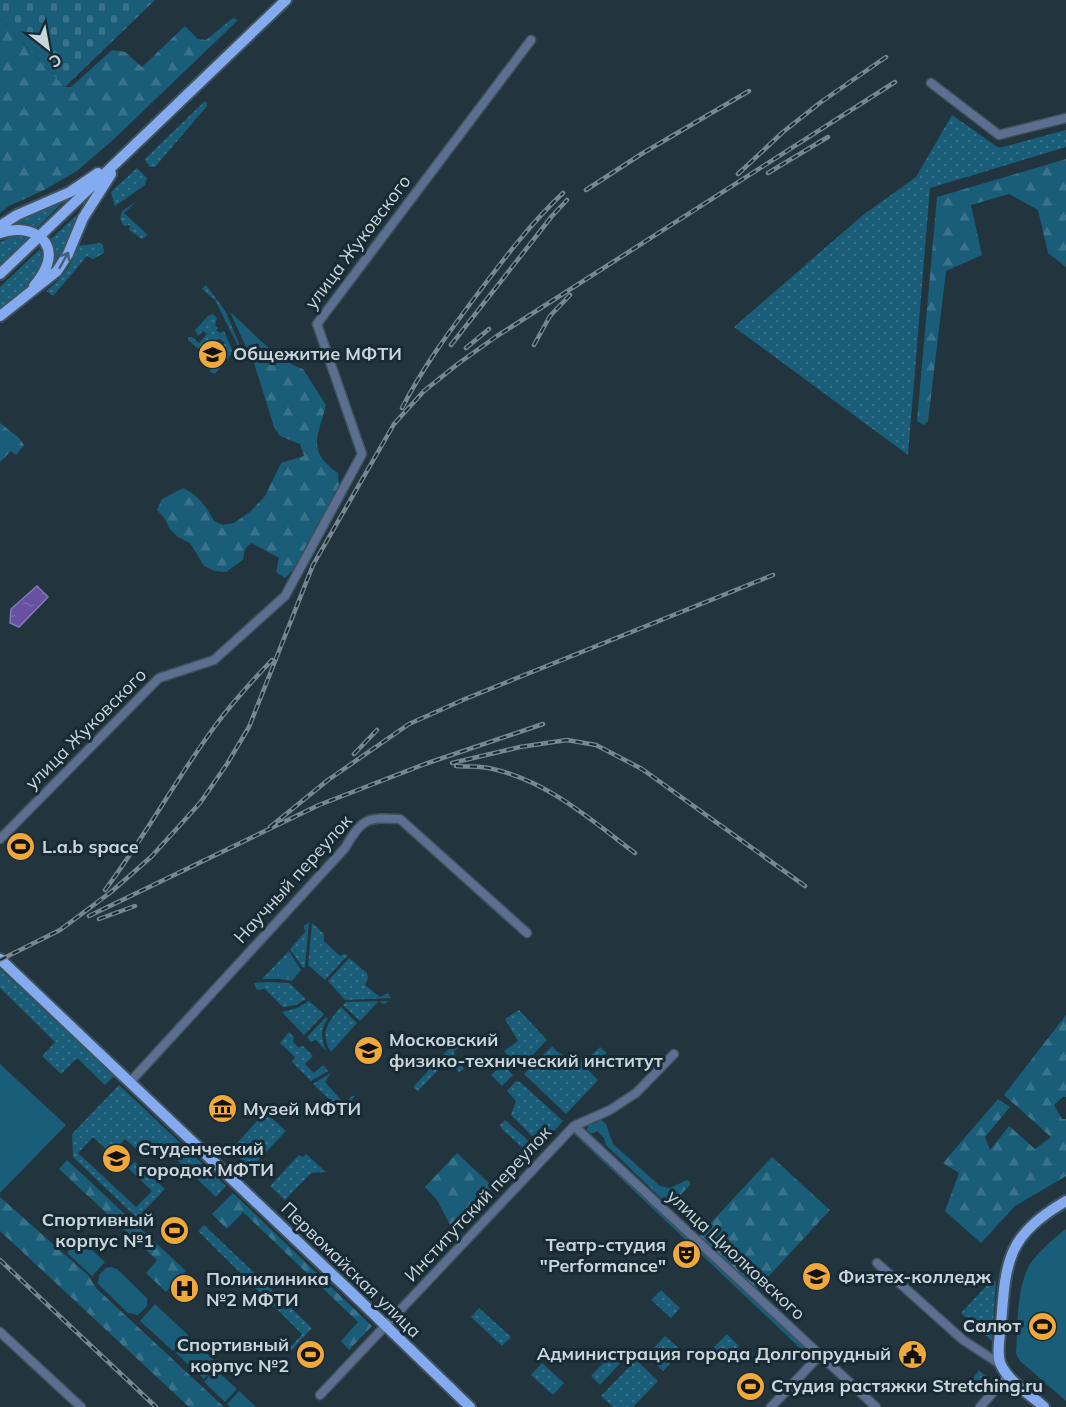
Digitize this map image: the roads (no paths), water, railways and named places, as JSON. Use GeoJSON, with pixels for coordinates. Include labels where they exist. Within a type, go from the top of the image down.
{"type":"FeatureCollection","features":[{"type":"Feature","properties":{"kind":"main road"},"geometry":{"type":"LineString","coordinates":[[0,274],[286,0]]}},
{"type":"Feature","properties":{"kind":"main road"},"geometry":{"type":"LineString","coordinates":[[0,226],[17,215],[70,192],[118,161]]}},
{"type":"Feature","properties":{"kind":"main road"},"geometry":{"type":"LineString","coordinates":[[0,316],[48,279],[63,262],[83,218],[118,161]]}},
{"type":"Feature","properties":{"kind":"main road"},"geometry":{"type":"LineString","coordinates":[[0,233],[11,229],[29,230],[39,237],[46,248],[48,263],[38,281],[22,300]]}},
{"type":"Feature","properties":{"kind":"main road","name":"Первомайская улица"},"geometry":{"type":"LineString","coordinates":[[0,959],[470,1407]]}},
{"type":"Feature","properties":{"kind":"main road"},"geometry":{"type":"LineString","coordinates":[[1044,1407],[1008,1376],[1000,1364],[1004,1282],[1010,1257],[1026,1230],[1066,1201]]}},
{"type":"Feature","properties":{"kind":"street","name":"улица Жуковского"},"geometry":{"type":"LineString","coordinates":[[0,839],[159,678],[214,660],[285,596],[362,454],[317,324],[531,40]]}},
{"type":"Feature","properties":{"kind":"street"},"geometry":{"type":"LineString","coordinates":[[931,83],[999,135],[1066,118]]}},
{"type":"Feature","properties":{"kind":"street","name":"Научный переулок"},"geometry":{"type":"LineString","coordinates":[[130,1082],[345,848],[357,828],[369,820],[400,819],[527,933]]}},
{"type":"Feature","properties":{"kind":"street","name":"Институтский переулок"},"geometry":{"type":"LineString","coordinates":[[320,1395],[574,1126],[610,1110],[636,1093],[674,1054]]}},
{"type":"Feature","properties":{"kind":"street","name":"улица Циолковского"},"geometry":{"type":"LineString","coordinates":[[574,1126],[876,1407]]}},
{"type":"Feature","properties":{"kind":"street"},"geometry":{"type":"LineString","coordinates":[[877,1263],[963,1340],[1000,1364]]}},
{"type":"Feature","properties":{"kind":"street"},"geometry":{"type":"LineString","coordinates":[[0,1332],[81,1407]]}},
{"type":"Feature","properties":{"kind":"street"},"geometry":{"type":"LineString","coordinates":[[771,1407],[820,1355]]}},
{"type":"Feature","properties":{"kind":"street"},"geometry":{"type":"LineString","coordinates":[[980,1407],[1008,1376]]}},
{"type":"Feature","properties":{"kind":"water"},"geometry":{"type":"Polygon","coordinates":[[[37,586],[48,597],[19,627],[10,623],[11,609],[37,586]]]}},
{"type":"Feature","properties":{"kind":"railway"},"geometry":{"type":"LineString","coordinates":[[738,174],[783,132],[821,102],[886,57]]}},
{"type":"Feature","properties":{"kind":"railway"},"geometry":{"type":"LineString","coordinates":[[0,960],[60,930],[111,892],[151,857],[200,803],[249,727],[313,565],[394,424],[424,391],[497,336],[895,82]]}},
{"type":"Feature","properties":{"kind":"railway"},"geometry":{"type":"LineString","coordinates":[[586,190],[643,153],[749,91]]}},
{"type":"Feature","properties":{"kind":"railway"},"geometry":{"type":"LineString","coordinates":[[768,173],[828,137]]}},
{"type":"Feature","properties":{"kind":"railway"},"geometry":{"type":"LineString","coordinates":[[402,408],[446,336],[528,230],[563,193]]}},
{"type":"Feature","properties":{"kind":"railway"},"geometry":{"type":"LineString","coordinates":[[451,345],[567,200]]}},
{"type":"Feature","properties":{"kind":"railway"},"geometry":{"type":"LineString","coordinates":[[534,345],[550,316],[570,295]]}},
{"type":"Feature","properties":{"kind":"railway"},"geometry":{"type":"LineString","coordinates":[[466,348],[489,329]]}},
{"type":"Feature","properties":{"kind":"railway"},"geometry":{"type":"LineString","coordinates":[[270,827],[328,780],[409,724],[465,699],[773,575]]}},
{"type":"Feature","properties":{"kind":"railway"},"geometry":{"type":"LineString","coordinates":[[105,890],[215,726],[272,660]]}},
{"type":"Feature","properties":{"kind":"railway"},"geometry":{"type":"LineString","coordinates":[[89,916],[319,805],[425,764],[543,724]]}},
{"type":"Feature","properties":{"kind":"railway"},"geometry":{"type":"LineString","coordinates":[[354,754],[377,730]]}},
{"type":"Feature","properties":{"kind":"railway"},"geometry":{"type":"LineString","coordinates":[[452,763],[520,747],[567,740],[596,745],[642,769],[805,886]]}},
{"type":"Feature","properties":{"kind":"railway"},"geometry":{"type":"LineString","coordinates":[[456,766],[489,768],[533,783],[586,815],[635,853]]}},
{"type":"Feature","properties":{"kind":"railway"},"geometry":{"type":"LineString","coordinates":[[99,919],[135,906]]}},
{"type":"Feature","properties":{"kind":"railway"},"geometry":{"type":"LineString","coordinates":[[0,1260],[156,1407]]}},
{"type":"Feature","properties":{"kind":"place","name":"Общежитие МФТИ"},"geometry":{"type":"Point","coordinates":[212,354]}},
{"type":"Feature","properties":{"kind":"place","name":"L.a.b space"},"geometry":{"type":"Point","coordinates":[21,847]}},
{"type":"Feature","properties":{"kind":"place","name":"Московский физико-технический институт"},"geometry":{"type":"Point","coordinates":[368,1050]}},
{"type":"Feature","properties":{"kind":"place","name":"Музей МФТИ"},"geometry":{"type":"Point","coordinates":[222,1109]}},
{"type":"Feature","properties":{"kind":"place","name":"Студенческий городок МФТИ"},"geometry":{"type":"Point","coordinates":[117,1159]}},
{"type":"Feature","properties":{"kind":"place","name":"Спортивный корпус №1"},"geometry":{"type":"Point","coordinates":[175,1230]}},
{"type":"Feature","properties":{"kind":"place","name":"Театр-студия \"Performance\""},"geometry":{"type":"Point","coordinates":[687,1255]}},
{"type":"Feature","properties":{"kind":"place","name":"Физтех-колледж"},"geometry":{"type":"Point","coordinates":[817,1277]}},
{"type":"Feature","properties":{"kind":"place","name":"Поликлиника №2 МФТИ"},"geometry":{"type":"Point","coordinates":[185,1289]}},
{"type":"Feature","properties":{"kind":"place","name":"Салют"},"geometry":{"type":"Point","coordinates":[1042,1326]}},
{"type":"Feature","properties":{"kind":"place","name":"Администрация города Долгопрудный"},"geometry":{"type":"Point","coordinates":[912,1354]}},
{"type":"Feature","properties":{"kind":"place","name":"Спортивный корпус №2"},"geometry":{"type":"Point","coordinates":[310,1355]}},
{"type":"Feature","properties":{"kind":"place","name":"Студия растяжки Stretching.ru"},"geometry":{"type":"Point","coordinates":[750,1386]}}]}
